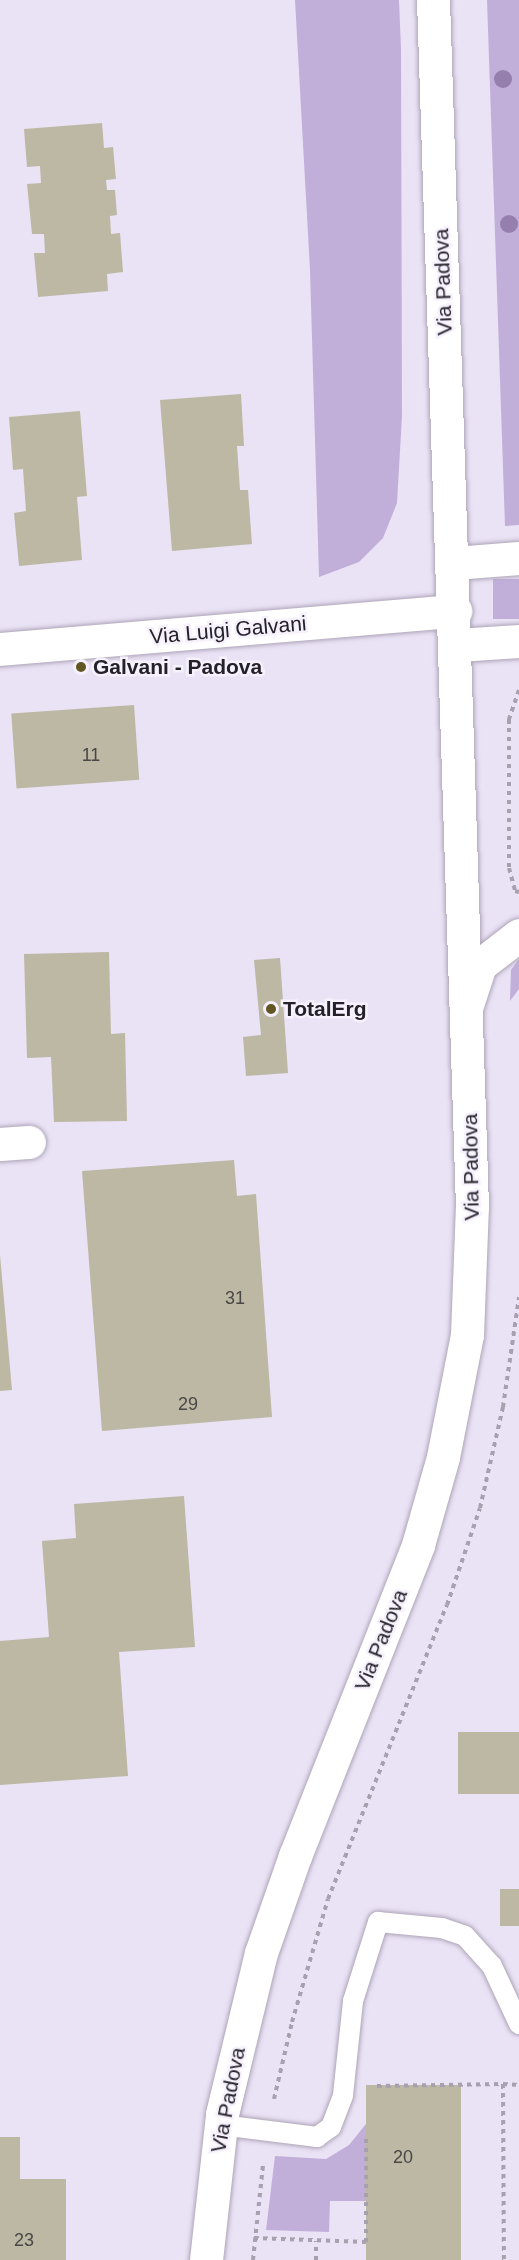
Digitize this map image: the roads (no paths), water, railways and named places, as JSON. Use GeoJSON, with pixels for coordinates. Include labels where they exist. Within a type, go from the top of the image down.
{"type":"FeatureCollection","features":[{"type":"Feature","properties":{"kind":"main road","name":"Via Padova"},"geometry":{"type":"LineString","coordinates":[[206,2260],[221,2125],[261,1953],[295,1856],[418,1545],[443,1457],[466,1335],[470,1290],[472,1207],[457,645],[433,0]]}},
{"type":"Feature","properties":{"kind":"main road"},"geometry":{"type":"LineString","coordinates":[[454,563],[519,558]]}},
{"type":"Feature","properties":{"kind":"main road","name":"Via Luigi Galvani"},"geometry":{"type":"LineString","coordinates":[[0,649],[455,611]]}},
{"type":"Feature","properties":{"kind":"main road"},"geometry":{"type":"LineString","coordinates":[[457,645],[519,641]]}},
{"type":"Feature","properties":{"kind":"main road","name":"Via Padova"},"geometry":{"type":"LineString","coordinates":[[467,1005],[480,965],[519,935]]}},
{"type":"Feature","properties":{"kind":"lane"},"geometry":{"type":"LineString","coordinates":[[221,2125],[317,2137],[331,2127],[343,2095],[353,2001],[378,1922],[442,1928],[465,1936],[492,1966],[519,2024]]}},
{"type":"Feature","properties":{"kind":"place","name":"Galvani - Padova"},"geometry":{"type":"Point","coordinates":[81,667]}},
{"type":"Feature","properties":{"kind":"place","name":"TotalErg"},"geometry":{"type":"Point","coordinates":[271,1009]}}]}
